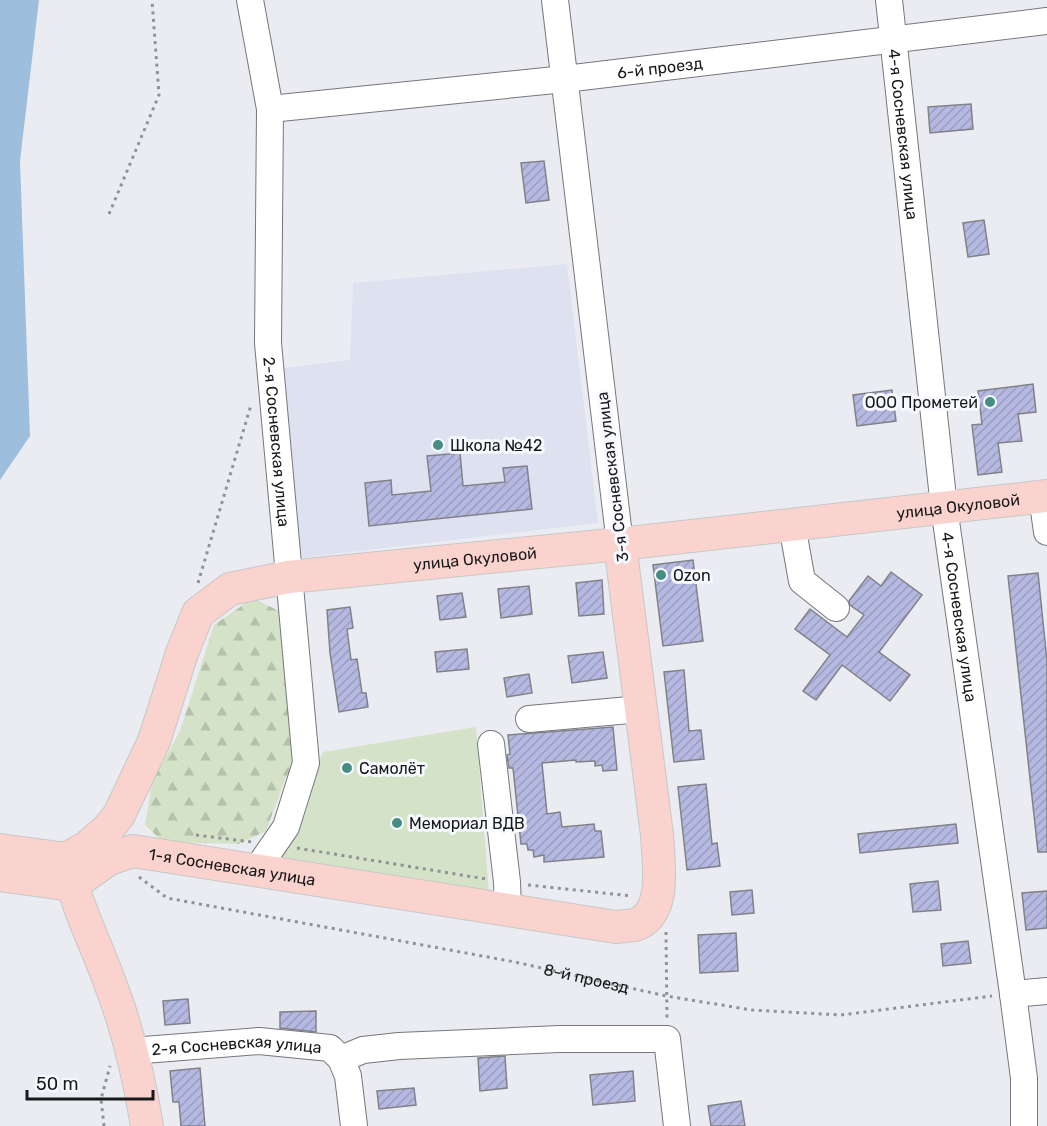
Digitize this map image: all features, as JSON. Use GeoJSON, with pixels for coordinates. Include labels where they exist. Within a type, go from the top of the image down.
{"type":"FeatureCollection","features":[{"type":"Feature","properties":{"kind":"main road","name":"улица Окуловой"},"geometry":{"type":"LineString","coordinates":[[69,872],[87,847],[108,829],[127,800],[154,741],[182,654],[198,613],[230,590],[288,577],[620,544],[1045,496]]}},
{"type":"Feature","properties":{"kind":"main road","name":"3-я Сосневская улица"},"geometry":{"type":"LineString","coordinates":[[620,544],[657,835],[660,880],[657,899]]}},
{"type":"Feature","properties":{"kind":"main road"},"geometry":{"type":"LineString","coordinates":[[0,850],[69,872]]}},
{"type":"Feature","properties":{"kind":"main road","name":"1-я Сосневская улица"},"geometry":{"type":"LineString","coordinates":[[69,872],[133,852],[255,872],[508,896],[616,927],[636,924],[651,914],[657,899]]}},
{"type":"Feature","properties":{"kind":"main road"},"geometry":{"type":"LineString","coordinates":[[0,875],[69,872]]}},
{"type":"Feature","properties":{"kind":"main road"},"geometry":{"type":"LineString","coordinates":[[69,872],[111,984],[121,1058],[147,1126]]}},
{"type":"Feature","properties":{"kind":"street","name":"2-я Сосневская улица"},"geometry":{"type":"LineString","coordinates":[[250,0],[270,109],[268,343],[306,763],[286,827],[255,872]]}},
{"type":"Feature","properties":{"kind":"street","name":"3-я Сосневская улица"},"geometry":{"type":"LineString","coordinates":[[555,0],[620,544]]}},
{"type":"Feature","properties":{"kind":"street","name":"4-я Сосневская улица"},"geometry":{"type":"LineString","coordinates":[[889,0],[944,507],[1024,1078],[1024,1126]]}},
{"type":"Feature","properties":{"kind":"street","name":"6-й проезд"},"geometry":{"type":"LineString","coordinates":[[270,109],[565,79],[894,38],[1040,14]]}},
{"type":"Feature","properties":{"kind":"street"},"geometry":{"type":"LineString","coordinates":[[1045,496],[1047,532]]}},
{"type":"Feature","properties":{"kind":"street"},"geometry":{"type":"LineString","coordinates":[[792,525],[802,581],[836,608]]}},
{"type":"Feature","properties":{"kind":"street"},"geometry":{"type":"LineString","coordinates":[[529,719],[641,709]]}},
{"type":"Feature","properties":{"kind":"street"},"geometry":{"type":"LineString","coordinates":[[491,744],[508,896]]}},
{"type":"Feature","properties":{"kind":"street"},"geometry":{"type":"LineString","coordinates":[[1013,994],[1047,991]]}},
{"type":"Feature","properties":{"kind":"street"},"geometry":{"type":"LineString","coordinates":[[341,1059],[363,1050],[399,1046],[559,1039],[667,1039],[677,1126]]}},
{"type":"Feature","properties":{"kind":"street","name":"2-я Сосневская улица"},"geometry":{"type":"LineString","coordinates":[[121,1058],[259,1041],[330,1048],[341,1059],[348,1076],[354,1126]]}},
{"type":"Feature","properties":{"kind":"path"},"geometry":{"type":"LineString","coordinates":[[109,214],[159,94],[152,0]]}},
{"type":"Feature","properties":{"kind":"path"},"geometry":{"type":"LineString","coordinates":[[195,593],[252,405]]}},
{"type":"Feature","properties":{"kind":"path"},"geometry":{"type":"LineString","coordinates":[[192,834],[274,844],[508,896],[657,899]]}},
{"type":"Feature","properties":{"kind":"path","name":"8-й проезд"},"geometry":{"type":"LineString","coordinates":[[135,874],[167,898],[515,962],[666,996],[752,1010],[841,1015],[1013,994]]}},
{"type":"Feature","properties":{"kind":"path"},"geometry":{"type":"LineString","coordinates":[[666,932],[667,1039]]}},
{"type":"Feature","properties":{"kind":"path"},"geometry":{"type":"LineString","coordinates":[[104,1126],[101,1099],[121,1058]]}},
{"type":"Feature","properties":{"kind":"shaded area","name":"Школа №42"},"geometry":{"type":"Polygon","coordinates":[[[567,264],[598,523],[292,559],[284,368],[350,360],[353,283],[567,264]]]}},
{"type":"Feature","properties":{"kind":"green space"},"geometry":{"type":"Polygon","coordinates":[[[253,598],[281,612],[289,638],[286,689],[296,762],[286,777],[266,831],[239,844],[163,842],[145,825],[152,782],[180,731],[214,625],[253,598]]]}},
{"type":"Feature","properties":{"kind":"green space"},"geometry":{"type":"Polygon","coordinates":[[[476,727],[489,894],[279,860],[323,752],[476,727]]]}},
{"type":"Feature","properties":{"kind":"water"},"geometry":{"type":"Polygon","coordinates":[[[0,0],[39,0],[20,161],[30,436],[0,480],[0,0]]]}},
{"type":"Feature","properties":{"kind":"building"},"geometry":{"type":"Polygon","coordinates":[[[971,104],[973,129],[930,133],[928,107],[971,104]]]}},
{"type":"Feature","properties":{"kind":"building"},"geometry":{"type":"Polygon","coordinates":[[[544,161],[549,200],[526,203],[521,163],[544,161]]]}},
{"type":"Feature","properties":{"kind":"building"},"geometry":{"type":"Polygon","coordinates":[[[984,220],[989,254],[968,257],[963,223],[984,220]]]}},
{"type":"Feature","properties":{"kind":"building"},"geometry":{"type":"Polygon","coordinates":[[[1033,384],[1036,412],[1018,414],[1022,441],[998,443],[1002,472],[978,475],[972,425],[982,424],[978,391],[1033,384]]]}},
{"type":"Feature","properties":{"kind":"building"},"geometry":{"type":"Polygon","coordinates":[[[892,390],[896,421],[857,426],[853,395],[892,390]]]}},
{"type":"Feature","properties":{"kind":"building"},"geometry":{"type":"Polygon","coordinates":[[[460,453],[463,486],[505,482],[503,468],[527,466],[532,509],[369,526],[365,483],[391,480],[392,495],[431,491],[427,456],[460,453]]]}},
{"type":"Feature","properties":{"kind":"building"},"geometry":{"type":"Polygon","coordinates":[[[693,560],[703,641],[663,646],[653,565],[693,560]]]}},
{"type":"Feature","properties":{"kind":"building"},"geometry":{"type":"Polygon","coordinates":[[[891,572],[922,595],[879,652],[910,675],[890,701],[842,665],[816,700],[803,691],[830,655],[795,629],[810,609],[847,637],[864,615],[850,605],[849,601],[868,576],[881,586],[891,572]]]}},
{"type":"Feature","properties":{"kind":"building"},"geometry":{"type":"Polygon","coordinates":[[[1038,573],[1047,661],[1047,852],[1038,852],[1008,576],[1038,573]]]}},
{"type":"Feature","properties":{"kind":"building"},"geometry":{"type":"Polygon","coordinates":[[[602,580],[604,614],[579,616],[576,583],[602,580]]]}},
{"type":"Feature","properties":{"kind":"building"},"geometry":{"type":"Polygon","coordinates":[[[529,586],[532,614],[501,618],[498,589],[529,586]]]}},
{"type":"Feature","properties":{"kind":"building"},"geometry":{"type":"Polygon","coordinates":[[[462,593],[466,617],[440,620],[437,596],[462,593]]]}},
{"type":"Feature","properties":{"kind":"building"},"geometry":{"type":"Polygon","coordinates":[[[350,607],[353,628],[347,629],[351,660],[357,659],[362,693],[366,693],[368,707],[339,712],[330,653],[327,610],[350,607]]]}},
{"type":"Feature","properties":{"kind":"building"},"geometry":{"type":"Polygon","coordinates":[[[467,649],[469,669],[437,672],[435,652],[467,649]]]}},
{"type":"Feature","properties":{"kind":"building"},"geometry":{"type":"Polygon","coordinates":[[[603,652],[607,678],[572,683],[568,656],[603,652]]]}},
{"type":"Feature","properties":{"kind":"building"},"geometry":{"type":"Polygon","coordinates":[[[684,670],[689,731],[701,730],[704,759],[674,762],[664,672],[684,670]]]}},
{"type":"Feature","properties":{"kind":"building"},"geometry":{"type":"Polygon","coordinates":[[[529,674],[532,693],[507,697],[504,678],[529,674]]]}},
{"type":"Feature","properties":{"kind":"building"},"geometry":{"type":"Polygon","coordinates":[[[613,727],[617,770],[603,771],[602,765],[595,766],[595,761],[542,763],[547,814],[560,812],[562,827],[594,824],[595,831],[601,831],[604,857],[544,862],[544,855],[534,857],[533,850],[528,850],[527,844],[521,844],[513,768],[509,768],[507,755],[510,754],[508,735],[613,727]]]}},
{"type":"Feature","properties":{"kind":"building"},"geometry":{"type":"Polygon","coordinates":[[[706,784],[712,844],[717,843],[720,866],[687,870],[678,787],[706,784]]]}},
{"type":"Feature","properties":{"kind":"building"},"geometry":{"type":"Polygon","coordinates":[[[956,824],[958,843],[860,853],[858,834],[956,824]]]}},
{"type":"Feature","properties":{"kind":"building"},"geometry":{"type":"Polygon","coordinates":[[[938,881],[941,910],[913,912],[910,884],[938,881]]]}},
{"type":"Feature","properties":{"kind":"building"},"geometry":{"type":"Polygon","coordinates":[[[752,890],[754,913],[732,915],[730,892],[752,890]]]}},
{"type":"Feature","properties":{"kind":"building"},"geometry":{"type":"Polygon","coordinates":[[[1047,891],[1047,928],[1026,930],[1022,893],[1047,891]]]}},
{"type":"Feature","properties":{"kind":"building"},"geometry":{"type":"Polygon","coordinates":[[[736,933],[738,971],[700,973],[698,935],[736,933]]]}},
{"type":"Feature","properties":{"kind":"building"},"geometry":{"type":"Polygon","coordinates":[[[968,941],[971,963],[943,966],[941,944],[968,941]]]}},
{"type":"Feature","properties":{"kind":"building"},"geometry":{"type":"Polygon","coordinates":[[[188,999],[190,1023],[165,1025],[163,1001],[188,999]]]}},
{"type":"Feature","properties":{"kind":"building"},"geometry":{"type":"Polygon","coordinates":[[[316,1011],[316,1032],[280,1028],[280,1012],[316,1011]]]}},
{"type":"Feature","properties":{"kind":"building"},"geometry":{"type":"Polygon","coordinates":[[[505,1056],[507,1088],[480,1091],[478,1058],[505,1056]]]}},
{"type":"Feature","properties":{"kind":"building"},"geometry":{"type":"Polygon","coordinates":[[[200,1068],[205,1126],[181,1126],[179,1102],[173,1102],[170,1071],[200,1068]]]}},
{"type":"Feature","properties":{"kind":"building"},"geometry":{"type":"Polygon","coordinates":[[[633,1071],[635,1101],[593,1105],[590,1075],[633,1071]]]}},
{"type":"Feature","properties":{"kind":"building"},"geometry":{"type":"Polygon","coordinates":[[[414,1088],[416,1105],[379,1109],[377,1091],[414,1088]]]}},
{"type":"Feature","properties":{"kind":"building"},"geometry":{"type":"Polygon","coordinates":[[[741,1101],[745,1126],[711,1126],[708,1106],[741,1101]]]}},
{"type":"Feature","properties":{"kind":"place","name":"ООО Прометей"},"geometry":{"type":"Point","coordinates":[990,402]}},
{"type":"Feature","properties":{"kind":"place","name":"Школа №42"},"geometry":{"type":"Point","coordinates":[438,445]}},
{"type":"Feature","properties":{"kind":"place","name":"Ozon"},"geometry":{"type":"Point","coordinates":[661,575]}},
{"type":"Feature","properties":{"kind":"place","name":"Самолёт"},"geometry":{"type":"Point","coordinates":[347,768]}},
{"type":"Feature","properties":{"kind":"place","name":"Мемориал ВДВ"},"geometry":{"type":"Point","coordinates":[397,823]}}]}
